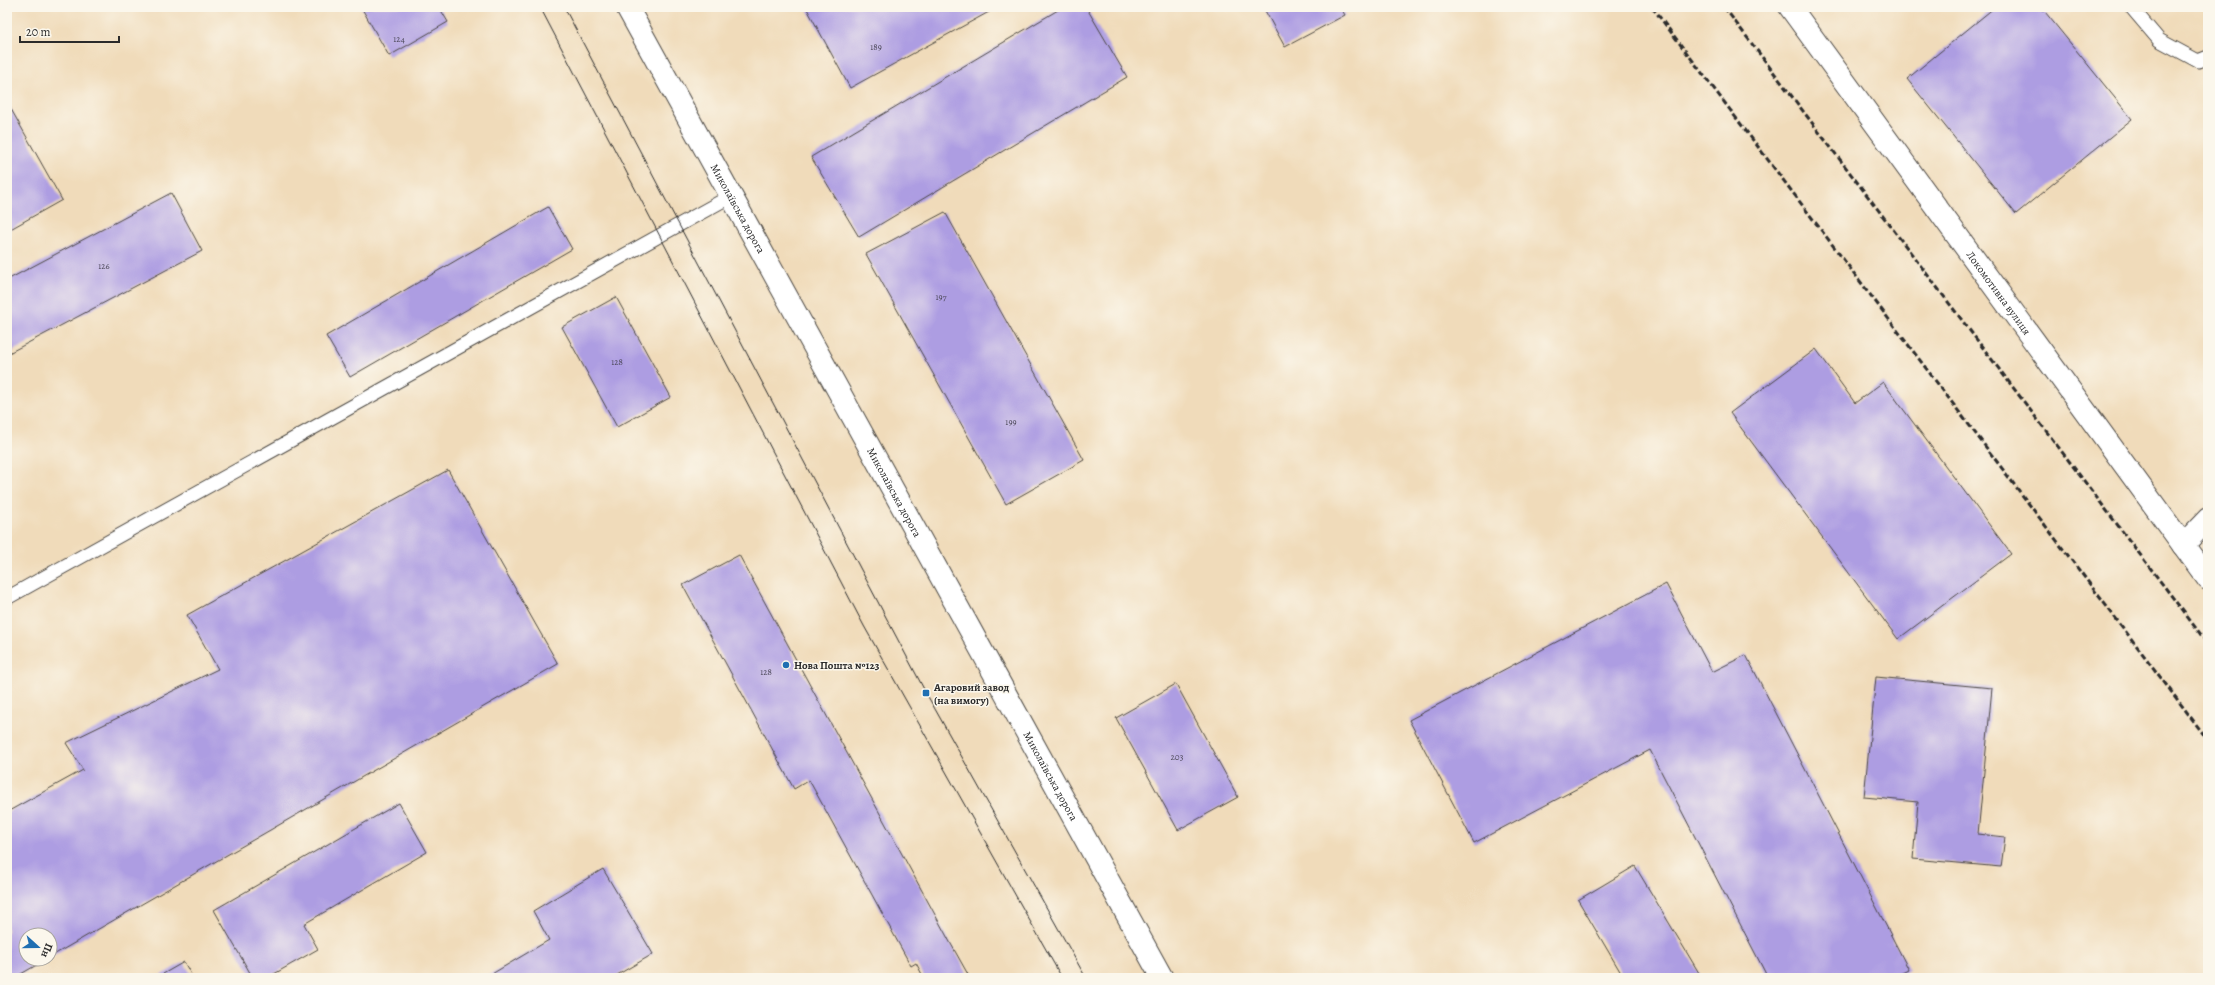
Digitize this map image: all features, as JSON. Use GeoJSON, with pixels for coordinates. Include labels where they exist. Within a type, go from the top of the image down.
{"type":"FeatureCollection","features":[{"type":"Feature","properties":{"kind":"main road","name":"Миколаївська дорога"},"geometry":{"type":"LineString","coordinates":[[627,7],[1162,978]]}},
{"type":"Feature","properties":{"kind":"main road","name":"Локомотивна вулиця"},"geometry":{"type":"LineString","coordinates":[[1790,7],[2208,579]]}},
{"type":"Feature","properties":{"kind":"main road"},"geometry":{"type":"LineString","coordinates":[[2183,545],[2208,519]]}},
{"type":"Feature","properties":{"kind":"lane"},"geometry":{"type":"LineString","coordinates":[[2131,7],[2159,40],[2198,61],[2208,57]]}},
{"type":"Feature","properties":{"kind":"lane"},"geometry":{"type":"LineString","coordinates":[[7,598],[732,196]]}},
{"type":"Feature","properties":{"kind":"building"},"geometry":{"type":"Polygon","coordinates":[[[361,7],[439,7],[448,22],[389,56],[361,7]]]}},
{"type":"Feature","properties":{"kind":"building"},"geometry":{"type":"Polygon","coordinates":[[[806,7],[998,7],[850,88],[806,7]]]}},
{"type":"Feature","properties":{"kind":"building"},"geometry":{"type":"Polygon","coordinates":[[[1063,7],[1086,7],[1127,77],[859,237],[811,157],[1063,7]]]}},
{"type":"Feature","properties":{"kind":"building"},"geometry":{"type":"Polygon","coordinates":[[[1263,7],[1340,7],[1345,15],[1285,47],[1263,7]]]}},
{"type":"Feature","properties":{"kind":"building"},"geometry":{"type":"Polygon","coordinates":[[[1995,7],[2041,7],[2132,119],[2016,214],[1907,79],[1995,7]]]}},
{"type":"Feature","properties":{"kind":"building"},"geometry":{"type":"Polygon","coordinates":[[[7,102],[62,200],[7,231],[7,102]]]}},
{"type":"Feature","properties":{"kind":"building"},"geometry":{"type":"Polygon","coordinates":[[[171,193],[202,251],[7,354],[7,280],[171,193]]]}},
{"type":"Feature","properties":{"kind":"building"},"geometry":{"type":"Polygon","coordinates":[[[548,207],[572,249],[350,377],[326,336],[548,207]]]}},
{"type":"Feature","properties":{"kind":"building"},"geometry":{"type":"Polygon","coordinates":[[[945,212],[1084,460],[1006,504],[866,254],[945,212]]]}},
{"type":"Feature","properties":{"kind":"building"},"geometry":{"type":"Polygon","coordinates":[[[616,297],[671,397],[617,427],[562,327],[616,297]]]}},
{"type":"Feature","properties":{"kind":"building"},"geometry":{"type":"Polygon","coordinates":[[[1816,349],[1855,403],[1883,382],[2011,554],[1898,639],[1730,413],[1816,349]]]}},
{"type":"Feature","properties":{"kind":"building"},"geometry":{"type":"Polygon","coordinates":[[[448,470],[558,664],[58,952],[58,927],[18,927],[18,967],[33,967],[14,978],[7,978],[7,812],[83,770],[66,743],[218,669],[187,615],[448,470]]]}},
{"type":"Feature","properties":{"kind":"building"},"geometry":{"type":"Polygon","coordinates":[[[739,555],[970,978],[924,978],[916,963],[911,966],[809,780],[794,789],[683,585],[739,555]]]}},
{"type":"Feature","properties":{"kind":"building"},"geometry":{"type":"Polygon","coordinates":[[[1666,584],[1712,672],[1746,655],[1909,970],[1893,978],[1768,978],[1650,750],[1474,843],[1409,720],[1666,584]]]}},
{"type":"Feature","properties":{"kind":"building"},"geometry":{"type":"Polygon","coordinates":[[[1876,677],[1992,688],[1978,834],[2005,837],[2001,867],[1913,859],[1918,802],[1864,797],[1876,677]]]}},
{"type":"Feature","properties":{"kind":"building"},"geometry":{"type":"Polygon","coordinates":[[[1176,684],[1238,797],[1178,830],[1116,718],[1176,684]]]}},
{"type":"Feature","properties":{"kind":"building"},"geometry":{"type":"Polygon","coordinates":[[[399,803],[427,852],[304,924],[318,949],[267,978],[253,978],[214,910],[399,803]]]}},
{"type":"Feature","properties":{"kind":"building"},"geometry":{"type":"Polygon","coordinates":[[[1635,866],[1702,978],[1624,978],[1578,900],[1635,866]]]}},
{"type":"Feature","properties":{"kind":"building"},"geometry":{"type":"Polygon","coordinates":[[[603,869],[653,954],[612,978],[485,978],[549,940],[533,911],[603,869]]]}},
{"type":"Feature","properties":{"kind":"building"},"geometry":{"type":"Polygon","coordinates":[[[184,962],[193,978],[156,978],[184,962]]]}},
{"type":"Feature","properties":{"kind":"tram line"},"geometry":{"type":"LineString","coordinates":[[540,7],[864,626],[1062,978]]}},
{"type":"Feature","properties":{"kind":"tram line"},"geometry":{"type":"LineString","coordinates":[[564,7],[926,693],[1086,978]]}},
{"type":"Feature","properties":{"kind":"railway"},"geometry":{"type":"LineString","coordinates":[[1652,7],[2208,740]]}},
{"type":"Feature","properties":{"kind":"railway"},"geometry":{"type":"LineString","coordinates":[[1724,7],[2208,644]]}},
{"type":"Feature","properties":{"kind":"place","name":"Нова Пошта №123"},"geometry":{"type":"Point","coordinates":[786,665]}},
{"type":"Feature","properties":{"kind":"place","name":"Агаровий завод (на вимогу)"},"geometry":{"type":"Point","coordinates":[926,693]}}]}
